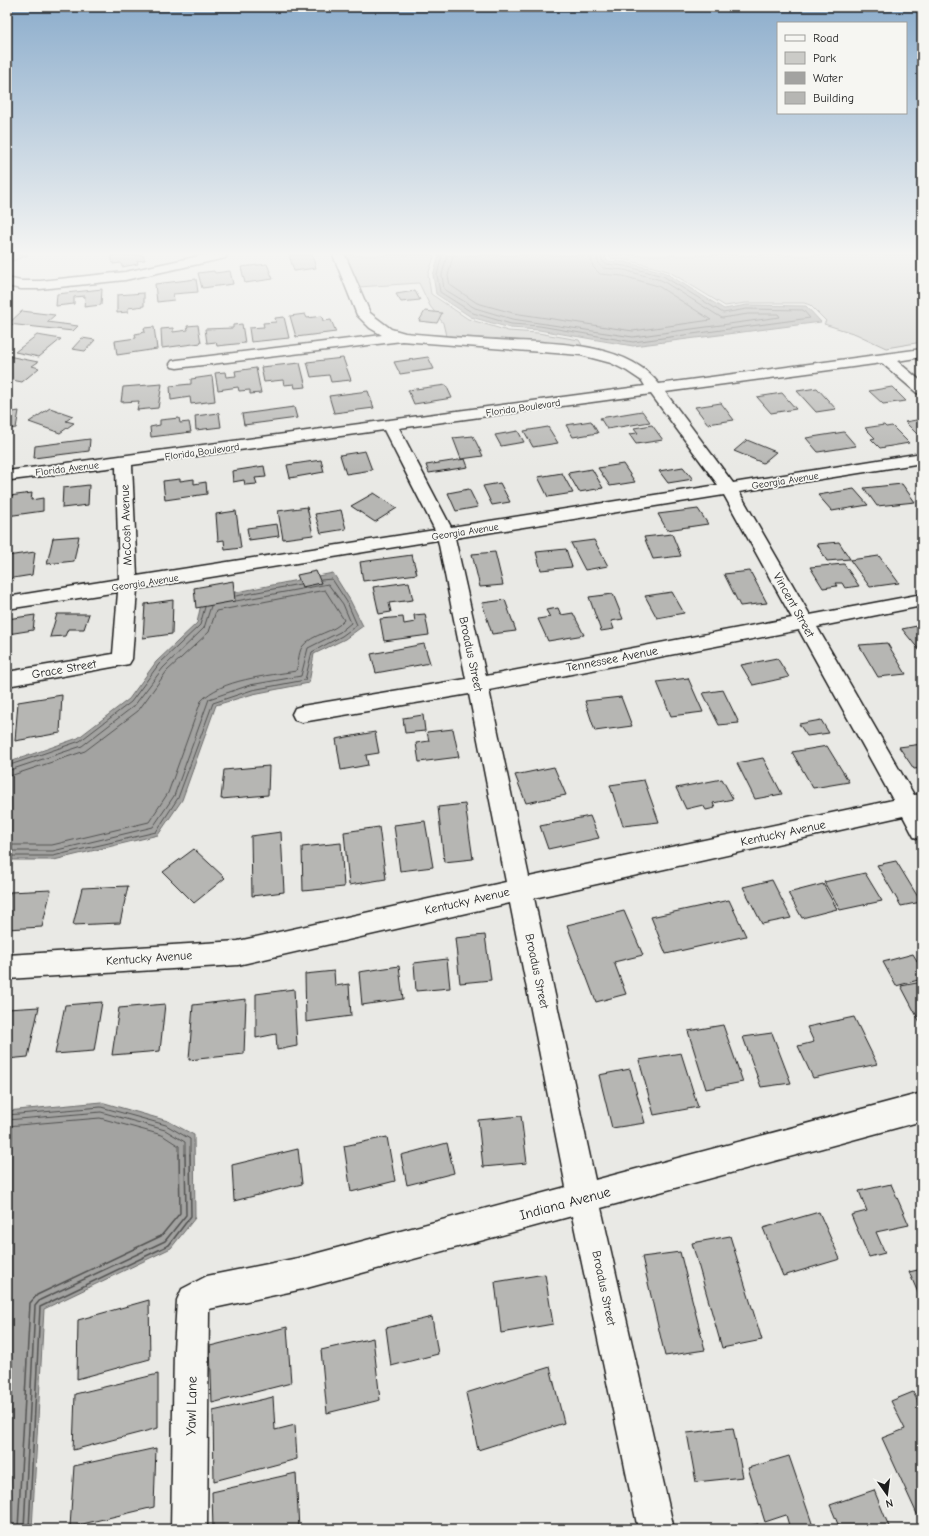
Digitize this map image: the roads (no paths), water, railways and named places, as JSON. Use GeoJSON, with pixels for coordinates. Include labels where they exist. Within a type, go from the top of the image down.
{"type":"FeatureCollection","features":[{"type":"Feature","properties":{"kind":"street"},"geometry":{"type":"LineString","coordinates":[[378,327],[386,332],[404,337]]}},
{"type":"Feature","properties":{"kind":"street"},"geometry":{"type":"LineString","coordinates":[[178,364],[404,337]]}},
{"type":"Feature","properties":{"kind":"street","name":"Vincent Street"},"geometry":{"type":"LineString","coordinates":[[404,337],[576,351],[605,356],[624,363],[639,371],[647,378],[729,489],[803,622],[915,804],[922,830]]}},
{"type":"Feature","properties":{"kind":"street","name":"Florida Boulevard"},"geometry":{"type":"LineString","coordinates":[[124,462],[922,353]]}},
{"type":"Feature","properties":{"kind":"street"},"geometry":{"type":"LineString","coordinates":[[885,358],[922,390]]}},
{"type":"Feature","properties":{"kind":"street","name":"Broadus Street"},"geometry":{"type":"LineString","coordinates":[[389,425],[446,534],[584,1199],[656,1529]]}},
{"type":"Feature","properties":{"kind":"street","name":"Florida Avenue"},"geometry":{"type":"LineString","coordinates":[[8,458],[9,476],[124,462]]}},
{"type":"Feature","properties":{"kind":"street","name":"Georgia Avenue"},"geometry":{"type":"LineString","coordinates":[[7,603],[922,458]]}},
{"type":"Feature","properties":{"kind":"street","name":"McCosh Avenue"},"geometry":{"type":"LineString","coordinates":[[122,659],[128,584],[124,462]]}},
{"type":"Feature","properties":{"kind":"street","name":"Tennessee Avenue"},"geometry":{"type":"LineString","coordinates":[[302,714],[477,685],[922,600]]}},
{"type":"Feature","properties":{"kind":"street","name":"Grace Street"},"geometry":{"type":"LineString","coordinates":[[7,679],[122,659]]}},
{"type":"Feature","properties":{"kind":"street","name":"Kentucky Avenue"},"geometry":{"type":"LineString","coordinates":[[7,967],[238,953],[915,804]]}},
{"type":"Feature","properties":{"kind":"street","name":"Indiana Avenue"},"geometry":{"type":"LineString","coordinates":[[207,1292],[303,1273],[584,1199],[922,1107]]}},
{"type":"Feature","properties":{"kind":"street","name":"Yawl Lane"},"geometry":{"type":"LineString","coordinates":[[189,1529],[193,1300],[207,1292]]}},
{"type":"Feature","properties":{"kind":"water"},"geometry":{"type":"Polygon","coordinates":[[[505,327],[784,327],[633,346],[539,330],[505,327]]]}},
{"type":"Feature","properties":{"kind":"water"},"geometry":{"type":"Polygon","coordinates":[[[333,573],[350,600],[363,626],[345,639],[314,654],[309,683],[253,694],[216,705],[182,800],[158,835],[54,860],[7,860],[7,763],[78,738],[129,699],[156,662],[197,623],[202,599],[333,573]]]}},
{"type":"Feature","properties":{"kind":"water"},"geometry":{"type":"Polygon","coordinates":[[[101,1102],[168,1121],[194,1135],[195,1218],[171,1248],[44,1309],[32,1529],[7,1529],[7,1111],[101,1102]]]}}]}
